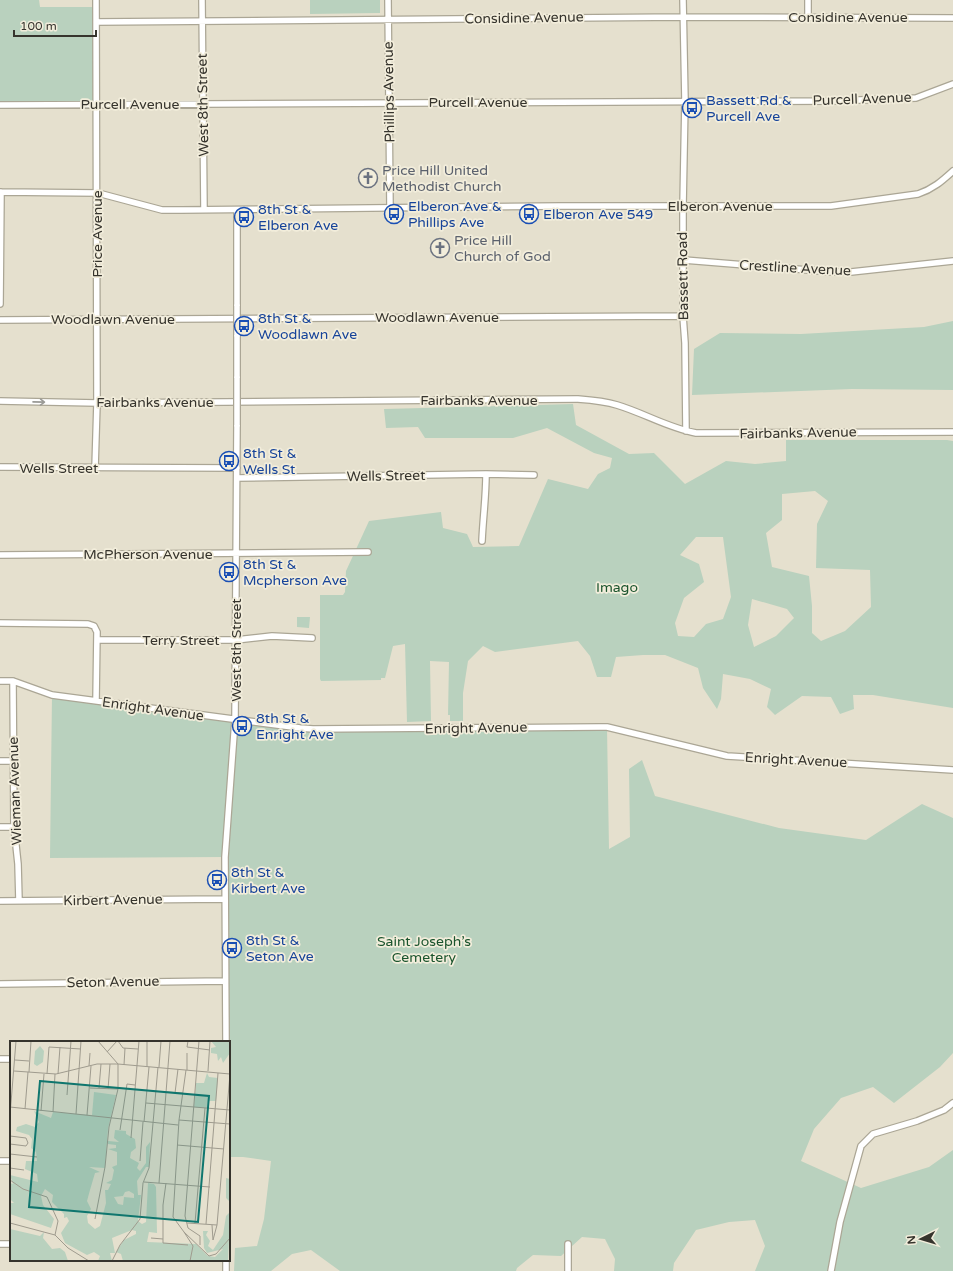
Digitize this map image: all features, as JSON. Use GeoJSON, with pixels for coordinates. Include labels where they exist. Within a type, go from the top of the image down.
{"type":"FeatureCollection","features":[{"type":"Feature","properties":{"kind":"street","name":"Price Avenue"},"geometry":{"type":"LineString","coordinates":[[95,468],[97,403],[98,193],[96,0]]}},
{"type":"Feature","properties":{"kind":"street","name":"West 8th Street"},"geometry":{"type":"LineString","coordinates":[[202,0],[204,210]]}},
{"type":"Feature","properties":{"kind":"street","name":"Phillips Avenue"},"geometry":{"type":"LineString","coordinates":[[388,0],[390,208]]}},
{"type":"Feature","properties":{"kind":"street","name":"Bassett Road"},"geometry":{"type":"LineString","coordinates":[[683,0],[685,101],[683,316],[685,343],[686,431]]}},
{"type":"Feature","properties":{"kind":"street"},"geometry":{"type":"LineString","coordinates":[[808,0],[808,17]]}},
{"type":"Feature","properties":{"kind":"street","name":"Considine Avenue"},"geometry":{"type":"LineString","coordinates":[[96,22],[684,17],[953,18]]}},
{"type":"Feature","properties":{"kind":"street","name":"Purcell Avenue"},"geometry":{"type":"LineString","coordinates":[[0,105],[831,101],[916,98],[953,84]]}},
{"type":"Feature","properties":{"kind":"street","name":"Elberon Avenue"},"geometry":{"type":"LineString","coordinates":[[0,192],[98,193],[162,210],[844,205],[918,194],[938,185],[953,171]]}},
{"type":"Feature","properties":{"kind":"street"},"geometry":{"type":"LineString","coordinates":[[0,192],[0,304]]}},
{"type":"Feature","properties":{"kind":"street","name":"West 8th Street"},"geometry":{"type":"LineString","coordinates":[[226,1041],[225,857],[235,720],[237,210]]}},
{"type":"Feature","properties":{"kind":"street","name":"Crestline Avenue"},"geometry":{"type":"LineString","coordinates":[[684,260],[833,272],[851,272],[953,262]]}},
{"type":"Feature","properties":{"kind":"street","name":"Woodlawn Avenue"},"geometry":{"type":"LineString","coordinates":[[0,320],[683,316]]}},
{"type":"Feature","properties":{"kind":"street","name":"Fairbanks Avenue"},"geometry":{"type":"LineString","coordinates":[[0,401],[97,403],[577,399],[593,400],[617,405],[669,426],[686,431],[708,434],[953,432]]}},
{"type":"Feature","properties":{"kind":"street","name":"Wells Street"},"geometry":{"type":"LineString","coordinates":[[0,467],[237,468]]}},
{"type":"Feature","properties":{"kind":"street"},"geometry":{"type":"LineString","coordinates":[[482,541],[482,525],[486,497],[486,474]]}},
{"type":"Feature","properties":{"kind":"street","name":"Wells Street"},"geometry":{"type":"LineString","coordinates":[[237,478],[486,474],[534,475]]}},
{"type":"Feature","properties":{"kind":"street","name":"McPherson Avenue"},"geometry":{"type":"LineString","coordinates":[[0,555],[368,552]]}},
{"type":"Feature","properties":{"kind":"street"},"geometry":{"type":"LineString","coordinates":[[0,623],[88,624],[96,628],[96,701]]}},
{"type":"Feature","properties":{"kind":"street","name":"Terry Street"},"geometry":{"type":"LineString","coordinates":[[97,640],[236,640],[272,636],[312,638]]}},
{"type":"Feature","properties":{"kind":"street","name":"Enright Avenue"},"geometry":{"type":"LineString","coordinates":[[0,681],[13,681],[52,695],[312,729],[607,727],[727,756],[953,770]]}},
{"type":"Feature","properties":{"kind":"street","name":"Wieman Avenue"},"geometry":{"type":"LineString","coordinates":[[13,681],[14,828],[19,901]]}},
{"type":"Feature","properties":{"kind":"street"},"geometry":{"type":"LineString","coordinates":[[0,761],[13,761]]}},
{"type":"Feature","properties":{"kind":"street"},"geometry":{"type":"LineString","coordinates":[[0,828],[14,828]]}},
{"type":"Feature","properties":{"kind":"street","name":"Kirbert Avenue"},"geometry":{"type":"LineString","coordinates":[[0,901],[225,899]]}},
{"type":"Feature","properties":{"kind":"street","name":"Seton Avenue"},"geometry":{"type":"LineString","coordinates":[[0,984],[225,981]]}},
{"type":"Feature","properties":{"kind":"street"},"geometry":{"type":"LineString","coordinates":[[831,1271],[840,1222],[861,1146],[873,1134],[917,1121],[944,1110],[953,1103]]}},
{"type":"Feature","properties":{"kind":"street"},"geometry":{"type":"LineString","coordinates":[[568,1244],[568,1271]]}},
{"type":"Feature","properties":{"kind":"green space"},"geometry":{"type":"Polygon","coordinates":[[[0,0],[39,0],[40,7],[96,7],[96,104],[0,105],[0,0]]]}},
{"type":"Feature","properties":{"kind":"green space"},"geometry":{"type":"Polygon","coordinates":[[[310,0],[380,0],[380,13],[310,14],[310,0]]]}},
{"type":"Feature","properties":{"kind":"green space"},"geometry":{"type":"Polygon","coordinates":[[[953,321],[953,390],[852,389],[692,395],[694,349],[720,333],[801,334],[924,327],[953,321]]]}},
{"type":"Feature","properties":{"kind":"green space","name":"Imago"},"geometry":{"type":"Polygon","coordinates":[[[573,404],[576,425],[629,454],[654,453],[685,484],[726,461],[755,464],[786,461],[786,440],[953,441],[953,708],[873,695],[853,695],[854,709],[840,714],[831,697],[802,696],[775,715],[767,707],[771,689],[750,679],[723,674],[721,699],[717,709],[703,688],[698,668],[665,655],[616,657],[611,677],[597,677],[590,656],[578,641],[495,652],[483,646],[468,661],[463,693],[463,721],[450,721],[450,715],[448,715],[449,662],[430,661],[431,721],[407,722],[405,644],[393,646],[385,678],[381,678],[381,680],[321,681],[320,595],[343,595],[345,592],[346,571],[369,521],[441,512],[443,528],[467,534],[473,547],[519,546],[548,479],[588,489],[598,474],[610,468],[612,458],[594,453],[547,428],[513,438],[425,438],[418,427],[386,428],[384,409],[573,404]],[[815,491],[782,494],[782,520],[766,533],[772,567],[809,576],[812,606],[812,633],[821,641],[845,631],[871,607],[870,570],[816,568],[817,524],[828,501],[815,491]],[[696,537],[680,555],[699,564],[704,582],[684,598],[675,623],[678,636],[694,637],[706,624],[723,619],[731,597],[723,537],[696,537]],[[752,599],[748,625],[754,647],[776,636],[794,618],[787,609],[752,599]]]}},
{"type":"Feature","properties":{"kind":"green space"},"geometry":{"type":"Polygon","coordinates":[[[297,617],[310,617],[309,628],[297,627],[297,617]]]}},
{"type":"Feature","properties":{"kind":"green space","name":"Saint Joseph’s Cemetery"},"geometry":{"type":"Polygon","coordinates":[[[52,695],[300,728],[607,727],[609,849],[630,837],[629,769],[642,760],[655,796],[779,828],[866,840],[922,804],[953,818],[953,1053],[940,1067],[894,1103],[873,1087],[841,1098],[814,1129],[801,1161],[861,1188],[929,1167],[953,1150],[953,1271],[755,1271],[765,1246],[755,1220],[729,1222],[696,1230],[674,1263],[673,1271],[614,1271],[615,1259],[605,1239],[582,1237],[561,1256],[533,1255],[517,1268],[516,1271],[340,1271],[311,1250],[292,1254],[271,1271],[234,1271],[235,1248],[257,1246],[264,1219],[271,1161],[243,1157],[230,1157],[230,1041],[226,1041],[225,857],[50,858],[52,695]]]}},
{"type":"Feature","properties":{"kind":"place","name":"Bassett Rd & Purcell Ave"},"geometry":{"type":"Point","coordinates":[692,108]}},
{"type":"Feature","properties":{"kind":"place","name":"Price Hill United Methodist Church"},"geometry":{"type":"Point","coordinates":[368,178]}},
{"type":"Feature","properties":{"kind":"place","name":"Elberon Ave & Phillips Ave"},"geometry":{"type":"Point","coordinates":[394,214]}},
{"type":"Feature","properties":{"kind":"place","name":"Elberon Ave 549"},"geometry":{"type":"Point","coordinates":[529,214]}},
{"type":"Feature","properties":{"kind":"place","name":"8th St & Elberon Ave"},"geometry":{"type":"Point","coordinates":[244,217]}},
{"type":"Feature","properties":{"kind":"place","name":"Price Hill Church of God"},"geometry":{"type":"Point","coordinates":[440,248]}},
{"type":"Feature","properties":{"kind":"place","name":"8th St & Woodlawn Ave"},"geometry":{"type":"Point","coordinates":[244,326]}},
{"type":"Feature","properties":{"kind":"place","name":"8th St & Wells St"},"geometry":{"type":"Point","coordinates":[229,461]}},
{"type":"Feature","properties":{"kind":"place","name":"8th St & Mcpherson Ave"},"geometry":{"type":"Point","coordinates":[229,572]}},
{"type":"Feature","properties":{"kind":"place","name":"8th St & Enright Ave"},"geometry":{"type":"Point","coordinates":[242,726]}},
{"type":"Feature","properties":{"kind":"place","name":"8th St & Kirbert Ave"},"geometry":{"type":"Point","coordinates":[217,880]}},
{"type":"Feature","properties":{"kind":"place","name":"8th St & Seton Ave"},"geometry":{"type":"Point","coordinates":[232,948]}}]}
